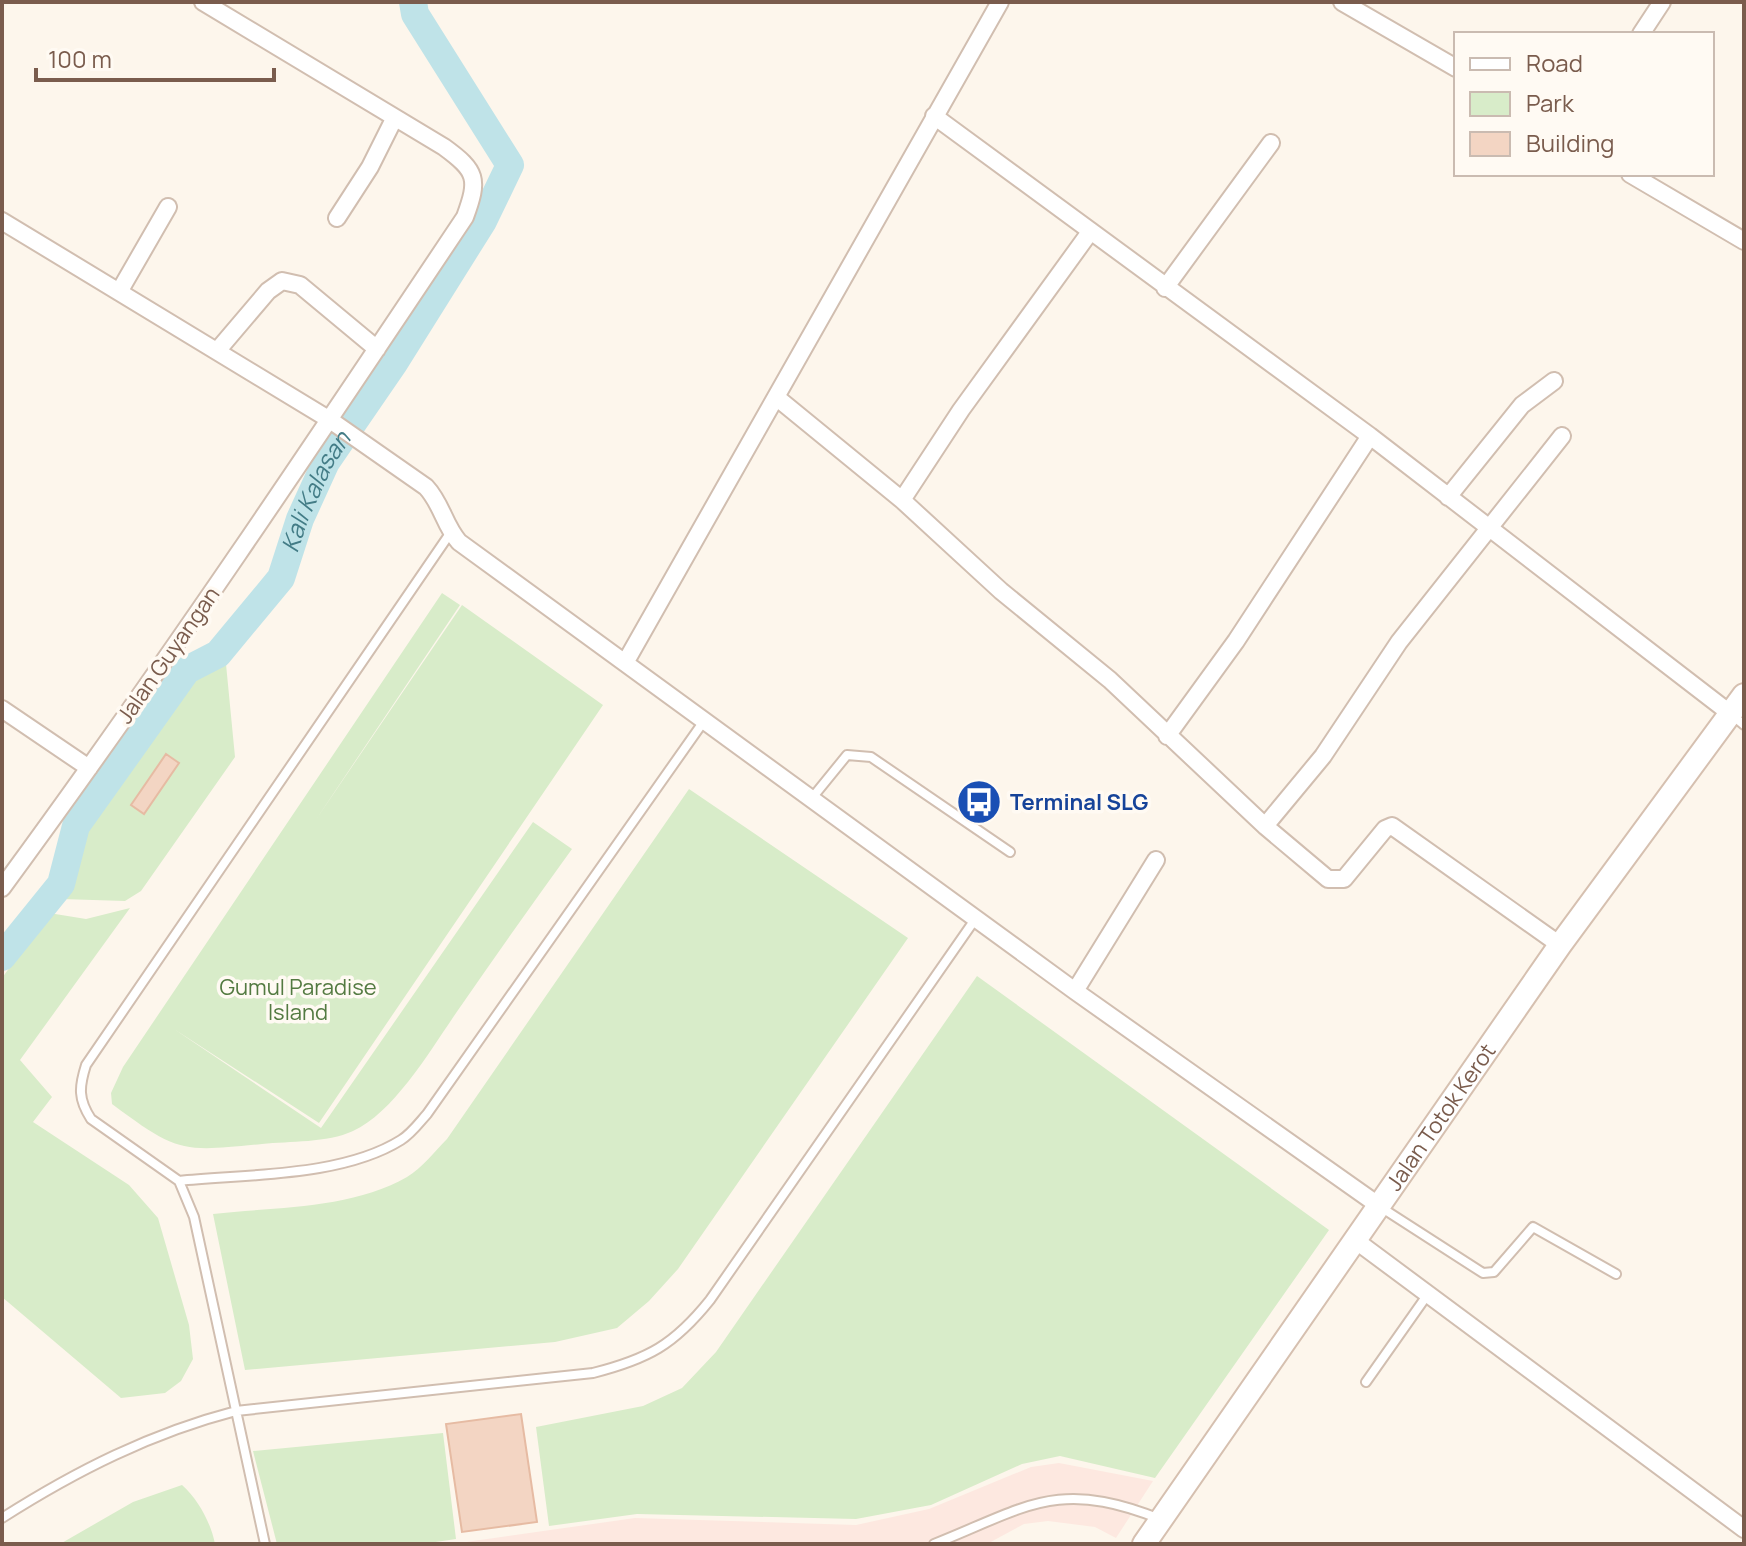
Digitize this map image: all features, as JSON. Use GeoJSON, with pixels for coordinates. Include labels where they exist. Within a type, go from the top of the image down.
{"type":"FeatureCollection","features":[{"type":"Feature","properties":{"kind":"main road","name":"Jalan Totok Kerot"},"geometry":{"type":"LineString","coordinates":[[1144,1544],[1560,945],[1740,711]]}},
{"type":"Feature","properties":{"kind":"street","name":"Jalan Guyangan"},"geometry":{"type":"LineString","coordinates":[[2,888],[335,423],[377,349],[465,217],[475,189],[473,174],[459,158],[203,2]]}},
{"type":"Feature","properties":{"kind":"street"},"geometry":{"type":"LineString","coordinates":[[625,663],[1000,2]]}},
{"type":"Feature","properties":{"kind":"street"},"geometry":{"type":"LineString","coordinates":[[1342,2],[1454,67]]}},
{"type":"Feature","properties":{"kind":"street"},"geometry":{"type":"LineString","coordinates":[[1642,32],[1662,2]]}},
{"type":"Feature","properties":{"kind":"street"},"geometry":{"type":"LineString","coordinates":[[934,116],[1740,711]]}},
{"type":"Feature","properties":{"kind":"street"},"geometry":{"type":"LineString","coordinates":[[337,218],[370,167],[394,119]]}},
{"type":"Feature","properties":{"kind":"street"},"geometry":{"type":"LineString","coordinates":[[1165,288],[1271,143]]}},
{"type":"Feature","properties":{"kind":"street"},"geometry":{"type":"LineString","coordinates":[[1634,176],[1741,233]]}},
{"type":"Feature","properties":{"kind":"street"},"geometry":{"type":"LineString","coordinates":[[119,292],[168,207]]}},
{"type":"Feature","properties":{"kind":"street"},"geometry":{"type":"LineString","coordinates":[[2,221],[335,423],[426,487],[439,501],[451,532],[625,663],[1075,991],[1378,1205]]}},
{"type":"Feature","properties":{"kind":"street"},"geometry":{"type":"LineString","coordinates":[[902,500],[961,410],[1090,232]]}},
{"type":"Feature","properties":{"kind":"street"},"geometry":{"type":"LineString","coordinates":[[217,351],[268,291],[282,281],[300,285],[377,349]]}},
{"type":"Feature","properties":{"kind":"street"},"geometry":{"type":"LineString","coordinates":[[1448,497],[1522,405],[1554,381]]}},
{"type":"Feature","properties":{"kind":"street"},"geometry":{"type":"LineString","coordinates":[[776,397],[902,500],[1001,591],[1110,680],[1265,826],[1328,879],[1336,882],[1344,879],[1385,829],[1392,826],[1560,945]]}},
{"type":"Feature","properties":{"kind":"street"},"geometry":{"type":"LineString","coordinates":[[1167,736],[1236,641],[1370,436]]}},
{"type":"Feature","properties":{"kind":"street"},"geometry":{"type":"LineString","coordinates":[[1265,826],[1323,756],[1399,642],[1562,436]]}},
{"type":"Feature","properties":{"kind":"street"},"geometry":{"type":"LineString","coordinates":[[2,709],[89,768]]}},
{"type":"Feature","properties":{"kind":"street"},"geometry":{"type":"LineString","coordinates":[[1075,991],[1156,860]]}},
{"type":"Feature","properties":{"kind":"street"},"geometry":{"type":"LineString","coordinates":[[1355,1240],[1744,1529]]}},
{"type":"Feature","properties":{"kind":"lane"},"geometry":{"type":"LineString","coordinates":[[265,1544],[194,1217],[179,1181],[91,1119],[82,1105],[79,1088],[86,1065],[451,532]]}},
{"type":"Feature","properties":{"kind":"lane"},"geometry":{"type":"LineString","coordinates":[[179,1181],[331,1166],[375,1153],[404,1139],[427,1114],[704,721]]}},
{"type":"Feature","properties":{"kind":"lane"},"geometry":{"type":"LineString","coordinates":[[812,798],[847,755],[871,757],[1010,852]]}},
{"type":"Feature","properties":{"kind":"lane"},"geometry":{"type":"LineString","coordinates":[[2,1518],[67,1477],[181,1426],[236,1411],[593,1373],[631,1363],[661,1350],[688,1327],[710,1300],[976,918]]}},
{"type":"Feature","properties":{"kind":"lane"},"geometry":{"type":"LineString","coordinates":[[1378,1205],[1483,1273],[1494,1272],[1533,1227],[1616,1274]]}},
{"type":"Feature","properties":{"kind":"lane"},"geometry":{"type":"LineString","coordinates":[[1366,1382],[1428,1294]]}},
{"type":"Feature","properties":{"kind":"lane"},"geometry":{"type":"LineString","coordinates":[[934,1544],[1042,1500],[1083,1498],[1128,1506],[1161,1519]]}},
{"type":"Feature","properties":{"kind":"shaded area"},"geometry":{"type":"Polygon","coordinates":[[[1059,1463],[1153,1481],[1116,1538],[1095,1527],[1048,1521],[1024,1524],[987,1544],[452,1544],[635,1518],[856,1525],[929,1509],[1031,1467],[1059,1463]]]}},
{"type":"Feature","properties":{"kind":"green space","name":"Gumul Paradise Island"},"geometry":{"type":"Polygon","coordinates":[[[442,593],[460,605],[315,821],[462,605],[603,705],[319,1123],[174,1029],[321,1128],[533,822],[572,849],[414,1074],[385,1108],[369,1121],[343,1135],[308,1141],[196,1148],[167,1140],[112,1104],[111,1093],[123,1067],[442,593]]]}},
{"type":"Feature","properties":{"kind":"green space"},"geometry":{"type":"Polygon","coordinates":[[[217,662],[226,664],[235,757],[141,891],[125,901],[61,899],[74,869],[83,826],[193,676],[217,662]]]}},
{"type":"Feature","properties":{"kind":"green space"},"geometry":{"type":"Polygon","coordinates":[[[689,789],[908,938],[678,1269],[649,1301],[617,1328],[555,1342],[245,1370],[213,1214],[338,1201],[385,1187],[418,1169],[447,1139],[689,789]]]}},
{"type":"Feature","properties":{"kind":"green space"},"geometry":{"type":"Polygon","coordinates":[[[130,908],[20,1060],[52,1097],[33,1122],[129,1185],[158,1218],[189,1325],[193,1359],[181,1381],[165,1393],[121,1398],[2,1297],[2,978],[49,913],[86,919],[130,908]]]}},
{"type":"Feature","properties":{"kind":"green space"},"geometry":{"type":"Polygon","coordinates":[[[977,976],[1329,1230],[1155,1478],[1060,1456],[1022,1464],[931,1505],[856,1519],[637,1514],[549,1526],[536,1427],[643,1406],[682,1388],[716,1352],[977,976]]]}},
{"type":"Feature","properties":{"kind":"green space"},"geometry":{"type":"Polygon","coordinates":[[[443,1433],[456,1539],[422,1544],[277,1544],[253,1451],[443,1433]]]}},
{"type":"Feature","properties":{"kind":"green space"},"geometry":{"type":"Polygon","coordinates":[[[182,1485],[203,1512],[215,1544],[60,1544],[133,1502],[182,1485]]]}},
{"type":"Feature","properties":{"kind":"building"},"geometry":{"type":"Polygon","coordinates":[[[166,754],[179,763],[144,814],[131,805],[166,754]]]}},
{"type":"Feature","properties":{"kind":"building"},"geometry":{"type":"Polygon","coordinates":[[[521,1414],[537,1522],[462,1532],[446,1424],[521,1414]]]}},
{"type":"Feature","properties":{"kind":"waterway","name":"Kali Kalasan"},"geometry":{"type":"LineString","coordinates":[[2,957],[61,884],[76,826],[187,670],[218,654],[281,578],[300,519],[326,462],[394,363],[483,221],[510,165],[415,14],[413,2]]}},
{"type":"Feature","properties":{"kind":"place","name":"Terminal SLG"},"geometry":{"type":"Point","coordinates":[979,802]}}]}
